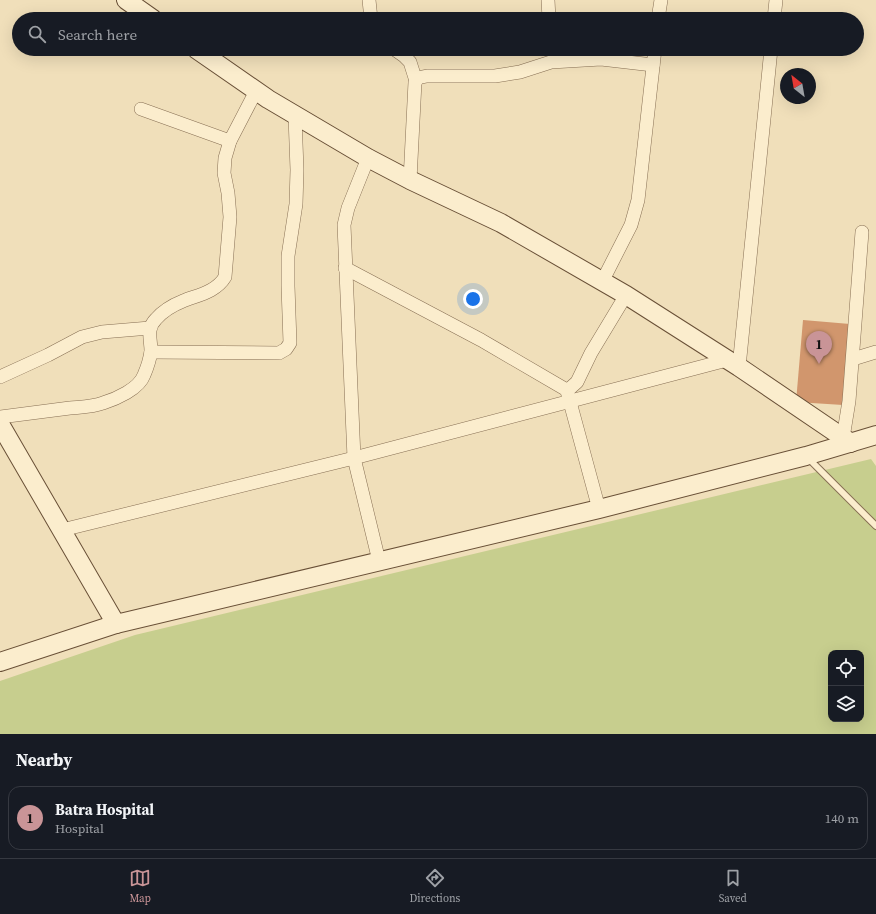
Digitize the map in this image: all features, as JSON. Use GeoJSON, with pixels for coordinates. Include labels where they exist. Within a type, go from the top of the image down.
{"type":"FeatureCollection","features":[{"type":"Feature","properties":{"kind":"street"},"geometry":{"type":"LineString","coordinates":[[126,0],[143,12]]}},
{"type":"Feature","properties":{"kind":"street"},"geometry":{"type":"LineString","coordinates":[[369,0],[370,12]]}},
{"type":"Feature","properties":{"kind":"street"},"geometry":{"type":"LineString","coordinates":[[548,0],[549,12]]}},
{"type":"Feature","properties":{"kind":"street"},"geometry":{"type":"LineString","coordinates":[[659,12],[661,0]]}},
{"type":"Feature","properties":{"kind":"street"},"geometry":{"type":"LineString","coordinates":[[775,12],[776,0]]}},
{"type":"Feature","properties":{"kind":"street"},"geometry":{"type":"LineString","coordinates":[[206,56],[295,116],[368,158],[410,180],[501,223],[626,295],[847,440]]}},
{"type":"Feature","properties":{"kind":"street"},"geometry":{"type":"LineString","coordinates":[[404,56],[410,62],[416,80],[410,180]]}},
{"type":"Feature","properties":{"kind":"street"},"geometry":{"type":"LineString","coordinates":[[416,80],[420,77],[427,76],[495,76],[520,72],[548,56]]}},
{"type":"Feature","properties":{"kind":"street"},"geometry":{"type":"LineString","coordinates":[[563,56],[601,59],[653,66]]}},
{"type":"Feature","properties":{"kind":"street"},"geometry":{"type":"LineString","coordinates":[[602,282],[631,225],[638,200],[654,56]]}},
{"type":"Feature","properties":{"kind":"street"},"geometry":{"type":"LineString","coordinates":[[733,364],[770,56]]}},
{"type":"Feature","properties":{"kind":"street"},"geometry":{"type":"LineString","coordinates":[[0,417],[101,404],[134,389],[144,377],[151,352],[149,336],[150,328],[155,320],[166,310],[204,294],[221,283],[225,277],[230,217],[228,193],[224,173],[225,158],[230,141],[256,91]]}},
{"type":"Feature","properties":{"kind":"street"},"geometry":{"type":"LineString","coordinates":[[141,109],[230,141]]}},
{"type":"Feature","properties":{"kind":"street"},"geometry":{"type":"LineString","coordinates":[[151,352],[279,352],[286,349],[290,343],[288,256],[296,204],[297,170],[295,116]]}},
{"type":"Feature","properties":{"kind":"street"},"geometry":{"type":"LineString","coordinates":[[368,158],[348,208],[344,226],[345,268],[354,458],[379,562]]}},
{"type":"Feature","properties":{"kind":"street"},"geometry":{"type":"LineString","coordinates":[[847,440],[862,232]]}},
{"type":"Feature","properties":{"kind":"street"},"geometry":{"type":"LineString","coordinates":[[345,268],[481,340],[565,389],[599,509]]}},
{"type":"Feature","properties":{"kind":"street"},"geometry":{"type":"LineString","coordinates":[[568,397],[591,352],[626,295]]}},
{"type":"Feature","properties":{"kind":"street"},"geometry":{"type":"LineString","coordinates":[[0,377],[48,355],[82,337],[102,332],[150,328]]}},
{"type":"Feature","properties":{"kind":"street"},"geometry":{"type":"LineString","coordinates":[[852,359],[876,352]]}},
{"type":"Feature","properties":{"kind":"street"},"geometry":{"type":"LineString","coordinates":[[62,530],[354,458],[568,397],[733,364]]}},
{"type":"Feature","properties":{"kind":"street"},"geometry":{"type":"LineString","coordinates":[[0,424],[116,624]]}},
{"type":"Feature","properties":{"kind":"street"},"geometry":{"type":"LineString","coordinates":[[0,662],[116,624],[599,509],[806,456],[847,440],[876,436]]}},
{"type":"Feature","properties":{"kind":"lane"},"geometry":{"type":"LineString","coordinates":[[806,456],[876,526]]}},
{"type":"Feature","properties":{"kind":"green space"},"geometry":{"type":"Polygon","coordinates":[[[871,459],[876,466],[876,734],[0,734],[0,681],[135,635],[871,459]]]}},
{"type":"Feature","properties":{"kind":"building"},"geometry":{"type":"Polygon","coordinates":[[[803,320],[850,324],[843,405],[796,402],[803,320]]]}},
{"type":"Feature","properties":{"kind":"place","name":"Batra Hospital"},"geometry":{"type":"Point","coordinates":[819,364]}}]}
